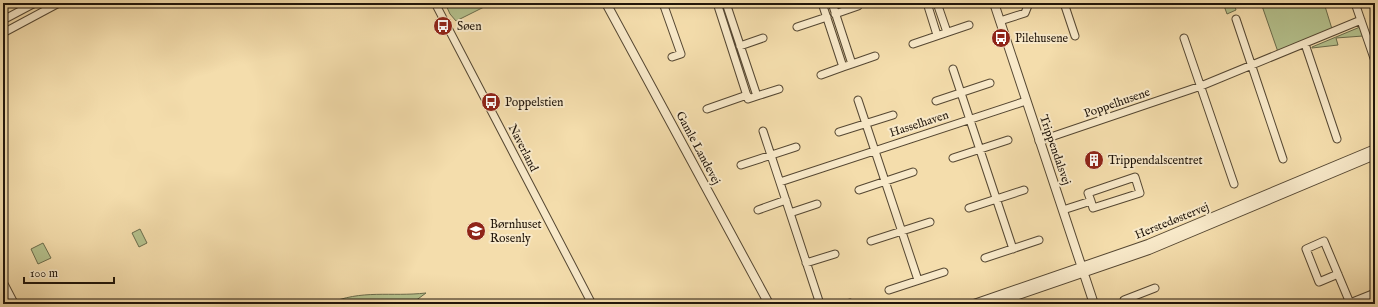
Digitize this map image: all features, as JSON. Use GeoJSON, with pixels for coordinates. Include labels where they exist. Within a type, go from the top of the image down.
{"type":"FeatureCollection","features":[{"type":"Feature","properties":{"kind":"street"},"geometry":{"type":"LineString","coordinates":[[3,20],[35,3]]}},
{"type":"Feature","properties":{"kind":"street"},"geometry":{"type":"LineString","coordinates":[[3,33],[59,3]]}},
{"type":"Feature","properties":{"kind":"street","name":"Naverland"},"geometry":{"type":"LineString","coordinates":[[435,3],[592,304]]}},
{"type":"Feature","properties":{"kind":"street","name":"Gamle Landevej"},"geometry":{"type":"LineString","coordinates":[[606,3],[769,304]]}},
{"type":"Feature","properties":{"kind":"street"},"geometry":{"type":"LineString","coordinates":[[663,3],[681,54],[672,57]]}},
{"type":"Feature","properties":{"kind":"street"},"geometry":{"type":"LineString","coordinates":[[717,3],[748,99],[779,89]]}},
{"type":"Feature","properties":{"kind":"street"},"geometry":{"type":"LineString","coordinates":[[726,3],[757,96]]}},
{"type":"Feature","properties":{"kind":"street"},"geometry":{"type":"LineString","coordinates":[[822,3],[843,67]]}},
{"type":"Feature","properties":{"kind":"street"},"geometry":{"type":"LineString","coordinates":[[832,3],[852,64]]}},
{"type":"Feature","properties":{"kind":"street"},"geometry":{"type":"LineString","coordinates":[[927,3],[937,35]]}},
{"type":"Feature","properties":{"kind":"street"},"geometry":{"type":"LineString","coordinates":[[937,3],[947,32]]}},
{"type":"Feature","properties":{"kind":"street","name":"Trippendalsvej"},"geometry":{"type":"LineString","coordinates":[[994,3],[1004,20],[1026,101],[1042,140],[1066,209],[1094,304]]}},
{"type":"Feature","properties":{"kind":"street"},"geometry":{"type":"LineString","coordinates":[[1004,20],[1027,11],[1030,3]]}},
{"type":"Feature","properties":{"kind":"street"},"geometry":{"type":"LineString","coordinates":[[1064,3],[1075,36]]}},
{"type":"Feature","properties":{"kind":"street"},"geometry":{"type":"LineString","coordinates":[[1355,3],[1375,61]]}},
{"type":"Feature","properties":{"kind":"street"},"geometry":{"type":"LineString","coordinates":[[835,14],[858,6]]}},
{"type":"Feature","properties":{"kind":"street"},"geometry":{"type":"LineString","coordinates":[[797,27],[827,17]]}},
{"type":"Feature","properties":{"kind":"street"},"geometry":{"type":"LineString","coordinates":[[1236,19],[1283,159]]}},
{"type":"Feature","properties":{"kind":"street","name":"Poppelhusene"},"geometry":{"type":"LineString","coordinates":[[1042,140],[1201,86],[1361,20]]}},
{"type":"Feature","properties":{"kind":"street"},"geometry":{"type":"LineString","coordinates":[[913,44],[969,25]]}},
{"type":"Feature","properties":{"kind":"street"},"geometry":{"type":"LineString","coordinates":[[740,46],[764,38]]}},
{"type":"Feature","properties":{"kind":"street"},"geometry":{"type":"LineString","coordinates":[[1184,38],[1234,184]]}},
{"type":"Feature","properties":{"kind":"street"},"geometry":{"type":"LineString","coordinates":[[1305,44],[1337,139]]}},
{"type":"Feature","properties":{"kind":"street"},"geometry":{"type":"LineString","coordinates":[[821,74],[875,56]]}},
{"type":"Feature","properties":{"kind":"street"},"geometry":{"type":"LineString","coordinates":[[953,69],[1013,249]]}},
{"type":"Feature","properties":{"kind":"street","name":"Hasselhaven"},"geometry":{"type":"LineString","coordinates":[[936,101],[990,83]]}},
{"type":"Feature","properties":{"kind":"street"},"geometry":{"type":"LineString","coordinates":[[707,109],[747,95]]}},
{"type":"Feature","properties":{"kind":"street"},"geometry":{"type":"LineString","coordinates":[[858,100],[918,280]]}},
{"type":"Feature","properties":{"kind":"street","name":"Hasselhaven"},"geometry":{"type":"LineString","coordinates":[[780,182],[1026,101]]}},
{"type":"Feature","properties":{"kind":"street","name":"Hasselhaven"},"geometry":{"type":"LineString","coordinates":[[839,132],[893,115]]}},
{"type":"Feature","properties":{"kind":"street"},"geometry":{"type":"LineString","coordinates":[[763,131],[820,304]]}},
{"type":"Feature","properties":{"kind":"street"},"geometry":{"type":"LineString","coordinates":[[953,158],[1008,140]]}},
{"type":"Feature","properties":{"kind":"street"},"geometry":{"type":"LineString","coordinates":[[741,165],[796,146]]}},
{"type":"Feature","properties":{"kind":"street","name":"Herstedøstervej"},"geometry":{"type":"LineString","coordinates":[[992,304],[1083,270],[1375,149]]}},
{"type":"Feature","properties":{"kind":"street","name":"Herstedøstervej"},"geometry":{"type":"LineString","coordinates":[[974,304],[1083,270],[1196,232],[1375,155]]}},
{"type":"Feature","properties":{"kind":"street"},"geometry":{"type":"LineString","coordinates":[[859,190],[913,172]]}},
{"type":"Feature","properties":{"kind":"street"},"geometry":{"type":"LineString","coordinates":[[1135,177],[1140,193],[1094,208],[1088,202],[1088,193],[1135,177]]}},
{"type":"Feature","properties":{"kind":"street"},"geometry":{"type":"LineString","coordinates":[[969,208],[1024,190]]}},
{"type":"Feature","properties":{"kind":"street"},"geometry":{"type":"LineString","coordinates":[[758,210],[786,200]]}},
{"type":"Feature","properties":{"kind":"street"},"geometry":{"type":"LineString","coordinates":[[1066,209],[1088,202]]}},
{"type":"Feature","properties":{"kind":"street"},"geometry":{"type":"LineString","coordinates":[[790,213],[817,204]]}},
{"type":"Feature","properties":{"kind":"street"},"geometry":{"type":"LineString","coordinates":[[871,241],[930,222]]}},
{"type":"Feature","properties":{"kind":"street"},"geometry":{"type":"LineString","coordinates":[[985,258],[1039,240]]}},
{"type":"Feature","properties":{"kind":"street"},"geometry":{"type":"LineString","coordinates":[[1338,274],[1319,282],[1306,249],[1324,241],[1338,274],[1350,303],[1375,293]]}},
{"type":"Feature","properties":{"kind":"street"},"geometry":{"type":"LineString","coordinates":[[806,263],[835,254]]}},
{"type":"Feature","properties":{"kind":"street"},"geometry":{"type":"LineString","coordinates":[[889,290],[944,272]]}},
{"type":"Feature","properties":{"kind":"street"},"geometry":{"type":"LineString","coordinates":[[3,283],[14,304]]}},
{"type":"Feature","properties":{"kind":"street"},"geometry":{"type":"LineString","coordinates":[[1125,304],[1124,300],[1155,288]]}},
{"type":"Feature","properties":{"kind":"green space"},"geometry":{"type":"Polygon","coordinates":[[[445,3],[492,3],[456,21],[450,14],[445,3]]]}},
{"type":"Feature","properties":{"kind":"green space"},"geometry":{"type":"Polygon","coordinates":[[[1223,3],[1234,3],[1236,10],[1227,14],[1223,3]]]}},
{"type":"Feature","properties":{"kind":"green space"},"geometry":{"type":"Polygon","coordinates":[[[1261,3],[1324,3],[1332,29],[1278,52],[1261,3]]]}},
{"type":"Feature","properties":{"kind":"green space"},"geometry":{"type":"Polygon","coordinates":[[[1360,27],[1363,36],[1336,38],[1338,45],[1312,48],[1312,47],[1360,27]]]}},
{"type":"Feature","properties":{"kind":"green space"},"geometry":{"type":"Polygon","coordinates":[[[140,229],[147,243],[139,247],[132,233],[140,229]]]}},
{"type":"Feature","properties":{"kind":"green space"},"geometry":{"type":"Polygon","coordinates":[[[43,243],[51,258],[38,264],[31,249],[43,243]]]}},
{"type":"Feature","properties":{"kind":"green space"},"geometry":{"type":"Polygon","coordinates":[[[426,293],[411,304],[328,304],[340,299],[364,295],[426,293]]]}},
{"type":"Feature","properties":{"kind":"place","name":"Søen"},"geometry":{"type":"Point","coordinates":[443,26]}},
{"type":"Feature","properties":{"kind":"place","name":"Pilehusene"},"geometry":{"type":"Point","coordinates":[1001,38]}},
{"type":"Feature","properties":{"kind":"place","name":"Poppelstien"},"geometry":{"type":"Point","coordinates":[491,102]}},
{"type":"Feature","properties":{"kind":"place","name":"Trippendalscentret"},"geometry":{"type":"Point","coordinates":[1094,160]}},
{"type":"Feature","properties":{"kind":"place","name":"Børnhuset Rosenly"},"geometry":{"type":"Point","coordinates":[476,231]}}]}
